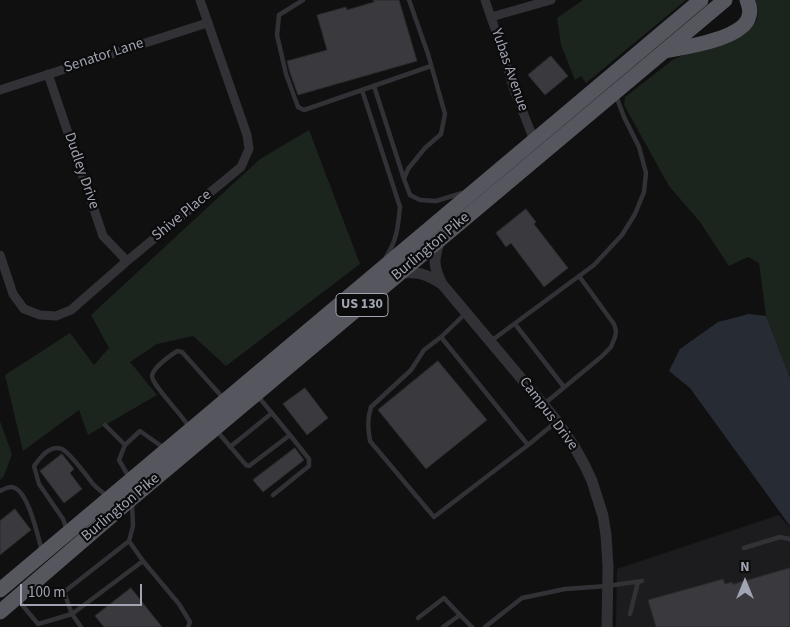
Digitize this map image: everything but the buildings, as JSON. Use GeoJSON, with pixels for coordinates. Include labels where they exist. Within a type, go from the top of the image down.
{"type":"FeatureCollection","features":[{"type":"Feature","properties":{"kind":"highway","name":"Burlington Pike"},"geometry":{"type":"LineString","coordinates":[[0,590],[701,0]]}},
{"type":"Feature","properties":{"kind":"highway","name":"Burlington Pike"},"geometry":{"type":"LineString","coordinates":[[0,612],[131,499],[725,0]]}},
{"type":"Feature","properties":{"kind":"highway"},"geometry":{"type":"LineString","coordinates":[[664,52],[720,38],[741,29],[750,15],[748,0]]}},
{"type":"Feature","properties":{"kind":"street","name":"Shive Place"},"geometry":{"type":"LineString","coordinates":[[0,255],[13,294],[24,309],[40,315],[56,316],[71,310],[241,167],[249,149],[247,135],[200,0]]}},
{"type":"Feature","properties":{"kind":"street","name":"Yubas Avenue"},"geometry":{"type":"LineString","coordinates":[[485,0],[504,52],[513,87],[534,140]]}},
{"type":"Feature","properties":{"kind":"street"},"geometry":{"type":"LineString","coordinates":[[491,17],[551,0]]}},
{"type":"Feature","properties":{"kind":"street","name":"Senator Lane"},"geometry":{"type":"LineString","coordinates":[[0,90],[207,23]]}},
{"type":"Feature","properties":{"kind":"street","name":"Dudley Drive"},"geometry":{"type":"LineString","coordinates":[[48,74],[103,236],[127,261]]}},
{"type":"Feature","properties":{"kind":"street","name":"Campus Drive"},"geometry":{"type":"LineString","coordinates":[[440,240],[435,252],[434,262],[436,272],[442,284],[556,421],[585,466],[595,491],[606,536],[607,627]]}},
{"type":"Feature","properties":{"kind":"street","name":"Campus Drive"},"geometry":{"type":"LineString","coordinates":[[400,273],[420,273],[442,284]]}},
{"type":"Feature","properties":{"kind":"lane"},"geometry":{"type":"LineString","coordinates":[[303,0],[280,15],[277,35],[286,74],[298,107],[304,110],[431,66]]}},
{"type":"Feature","properties":{"kind":"lane"},"geometry":{"type":"LineString","coordinates":[[404,179],[408,170],[425,148],[441,134],[445,114],[409,0]]}},
{"type":"Feature","properties":{"kind":"lane"},"geometry":{"type":"LineString","coordinates":[[374,86],[410,195],[420,200],[436,200],[458,195],[484,183]]}},
{"type":"Feature","properties":{"kind":"lane"},"geometry":{"type":"LineString","coordinates":[[362,90],[400,207],[397,234],[393,247],[376,273]]}},
{"type":"Feature","properties":{"kind":"lane"},"geometry":{"type":"LineString","coordinates":[[490,341],[594,265],[622,235],[635,214],[644,192],[646,173],[639,146],[624,117],[615,92]]}},
{"type":"Feature","properties":{"kind":"lane"},"geometry":{"type":"LineString","coordinates":[[543,405],[611,347],[615,337],[614,324],[579,276]]}},
{"type":"Feature","properties":{"kind":"lane"},"geometry":{"type":"LineString","coordinates":[[466,313],[424,350],[411,370],[371,407],[368,416],[370,441],[434,517],[528,445],[556,421]]}},
{"type":"Feature","properties":{"kind":"lane"},"geometry":{"type":"LineString","coordinates":[[515,324],[564,387]]}},
{"type":"Feature","properties":{"kind":"lane"},"geometry":{"type":"LineString","coordinates":[[441,337],[528,445]]}},
{"type":"Feature","properties":{"kind":"lane"},"geometry":{"type":"LineString","coordinates":[[190,429],[183,417],[152,378],[155,369],[163,362],[177,352],[182,352],[224,400]]}},
{"type":"Feature","properties":{"kind":"lane"},"geometry":{"type":"LineString","coordinates":[[256,394],[310,459],[309,466],[273,495]]}},
{"type":"Feature","properties":{"kind":"lane"},"geometry":{"type":"LineString","coordinates":[[230,447],[272,412]]}},
{"type":"Feature","properties":{"kind":"lane"},"geometry":{"type":"LineString","coordinates":[[105,425],[125,445]]}},
{"type":"Feature","properties":{"kind":"lane"},"geometry":{"type":"LineString","coordinates":[[215,429],[246,465],[249,466],[290,435]]}},
{"type":"Feature","properties":{"kind":"lane"},"geometry":{"type":"LineString","coordinates":[[130,480],[119,460],[125,445],[140,431],[166,450]]}},
{"type":"Feature","properties":{"kind":"lane"},"geometry":{"type":"LineString","coordinates":[[68,532],[63,518],[39,484],[36,474],[34,466],[45,453],[52,449],[60,448],[63,450],[95,486],[109,498]]}},
{"type":"Feature","properties":{"kind":"lane"},"geometry":{"type":"LineString","coordinates":[[0,491],[13,487],[19,491],[27,504],[43,554]]}},
{"type":"Feature","properties":{"kind":"lane"},"geometry":{"type":"LineString","coordinates":[[80,627],[72,614],[64,592],[129,541],[134,526],[131,499]]}},
{"type":"Feature","properties":{"kind":"lane"},"geometry":{"type":"LineString","coordinates":[[744,548],[780,537],[790,539]]}},
{"type":"Feature","properties":{"kind":"lane"},"geometry":{"type":"LineString","coordinates":[[129,541],[180,604],[190,622],[188,627]]}},
{"type":"Feature","properties":{"kind":"lane"},"geometry":{"type":"LineString","coordinates":[[16,598],[38,626],[72,614],[144,561]]}},
{"type":"Feature","properties":{"kind":"lane"},"geometry":{"type":"LineString","coordinates":[[485,627],[522,598],[566,590],[640,581],[630,614]]}},
{"type":"Feature","properties":{"kind":"lane"},"geometry":{"type":"LineString","coordinates":[[418,618],[444,598],[472,627]]}},
{"type":"Feature","properties":{"kind":"lane"},"geometry":{"type":"LineString","coordinates":[[443,627],[460,615]]}},
{"type":"Feature","properties":{"kind":"shaded area"},"geometry":{"type":"Polygon","coordinates":[[[583,0],[686,0],[586,83],[581,76],[575,80],[561,45],[557,18],[583,0]]]}},
{"type":"Feature","properties":{"kind":"shaded area"},"geometry":{"type":"Polygon","coordinates":[[[755,0],[790,0],[790,378],[766,316],[759,263],[748,257],[729,266],[700,222],[669,186],[624,105],[625,97],[674,59],[745,34],[757,20],[758,9],[755,0]]]}},
{"type":"Feature","properties":{"kind":"shaded area"},"geometry":{"type":"Polygon","coordinates":[[[309,130],[360,264],[226,366],[193,336],[157,344],[130,362],[157,395],[88,435],[79,410],[23,451],[5,375],[70,333],[94,365],[109,348],[91,315],[260,159],[309,130]]]}},
{"type":"Feature","properties":{"kind":"shaded area"},"geometry":{"type":"Polygon","coordinates":[[[749,314],[766,316],[790,378],[790,526],[690,388],[669,371],[680,349],[718,322],[749,314]]]}},
{"type":"Feature","properties":{"kind":"shaded area"},"geometry":{"type":"Polygon","coordinates":[[[0,421],[12,454],[4,476],[0,480],[0,421]]]}},
{"type":"Feature","properties":{"kind":"shaded area"},"geometry":{"type":"Polygon","coordinates":[[[779,515],[790,528],[790,627],[616,627],[617,569],[779,515]]]}}]}
